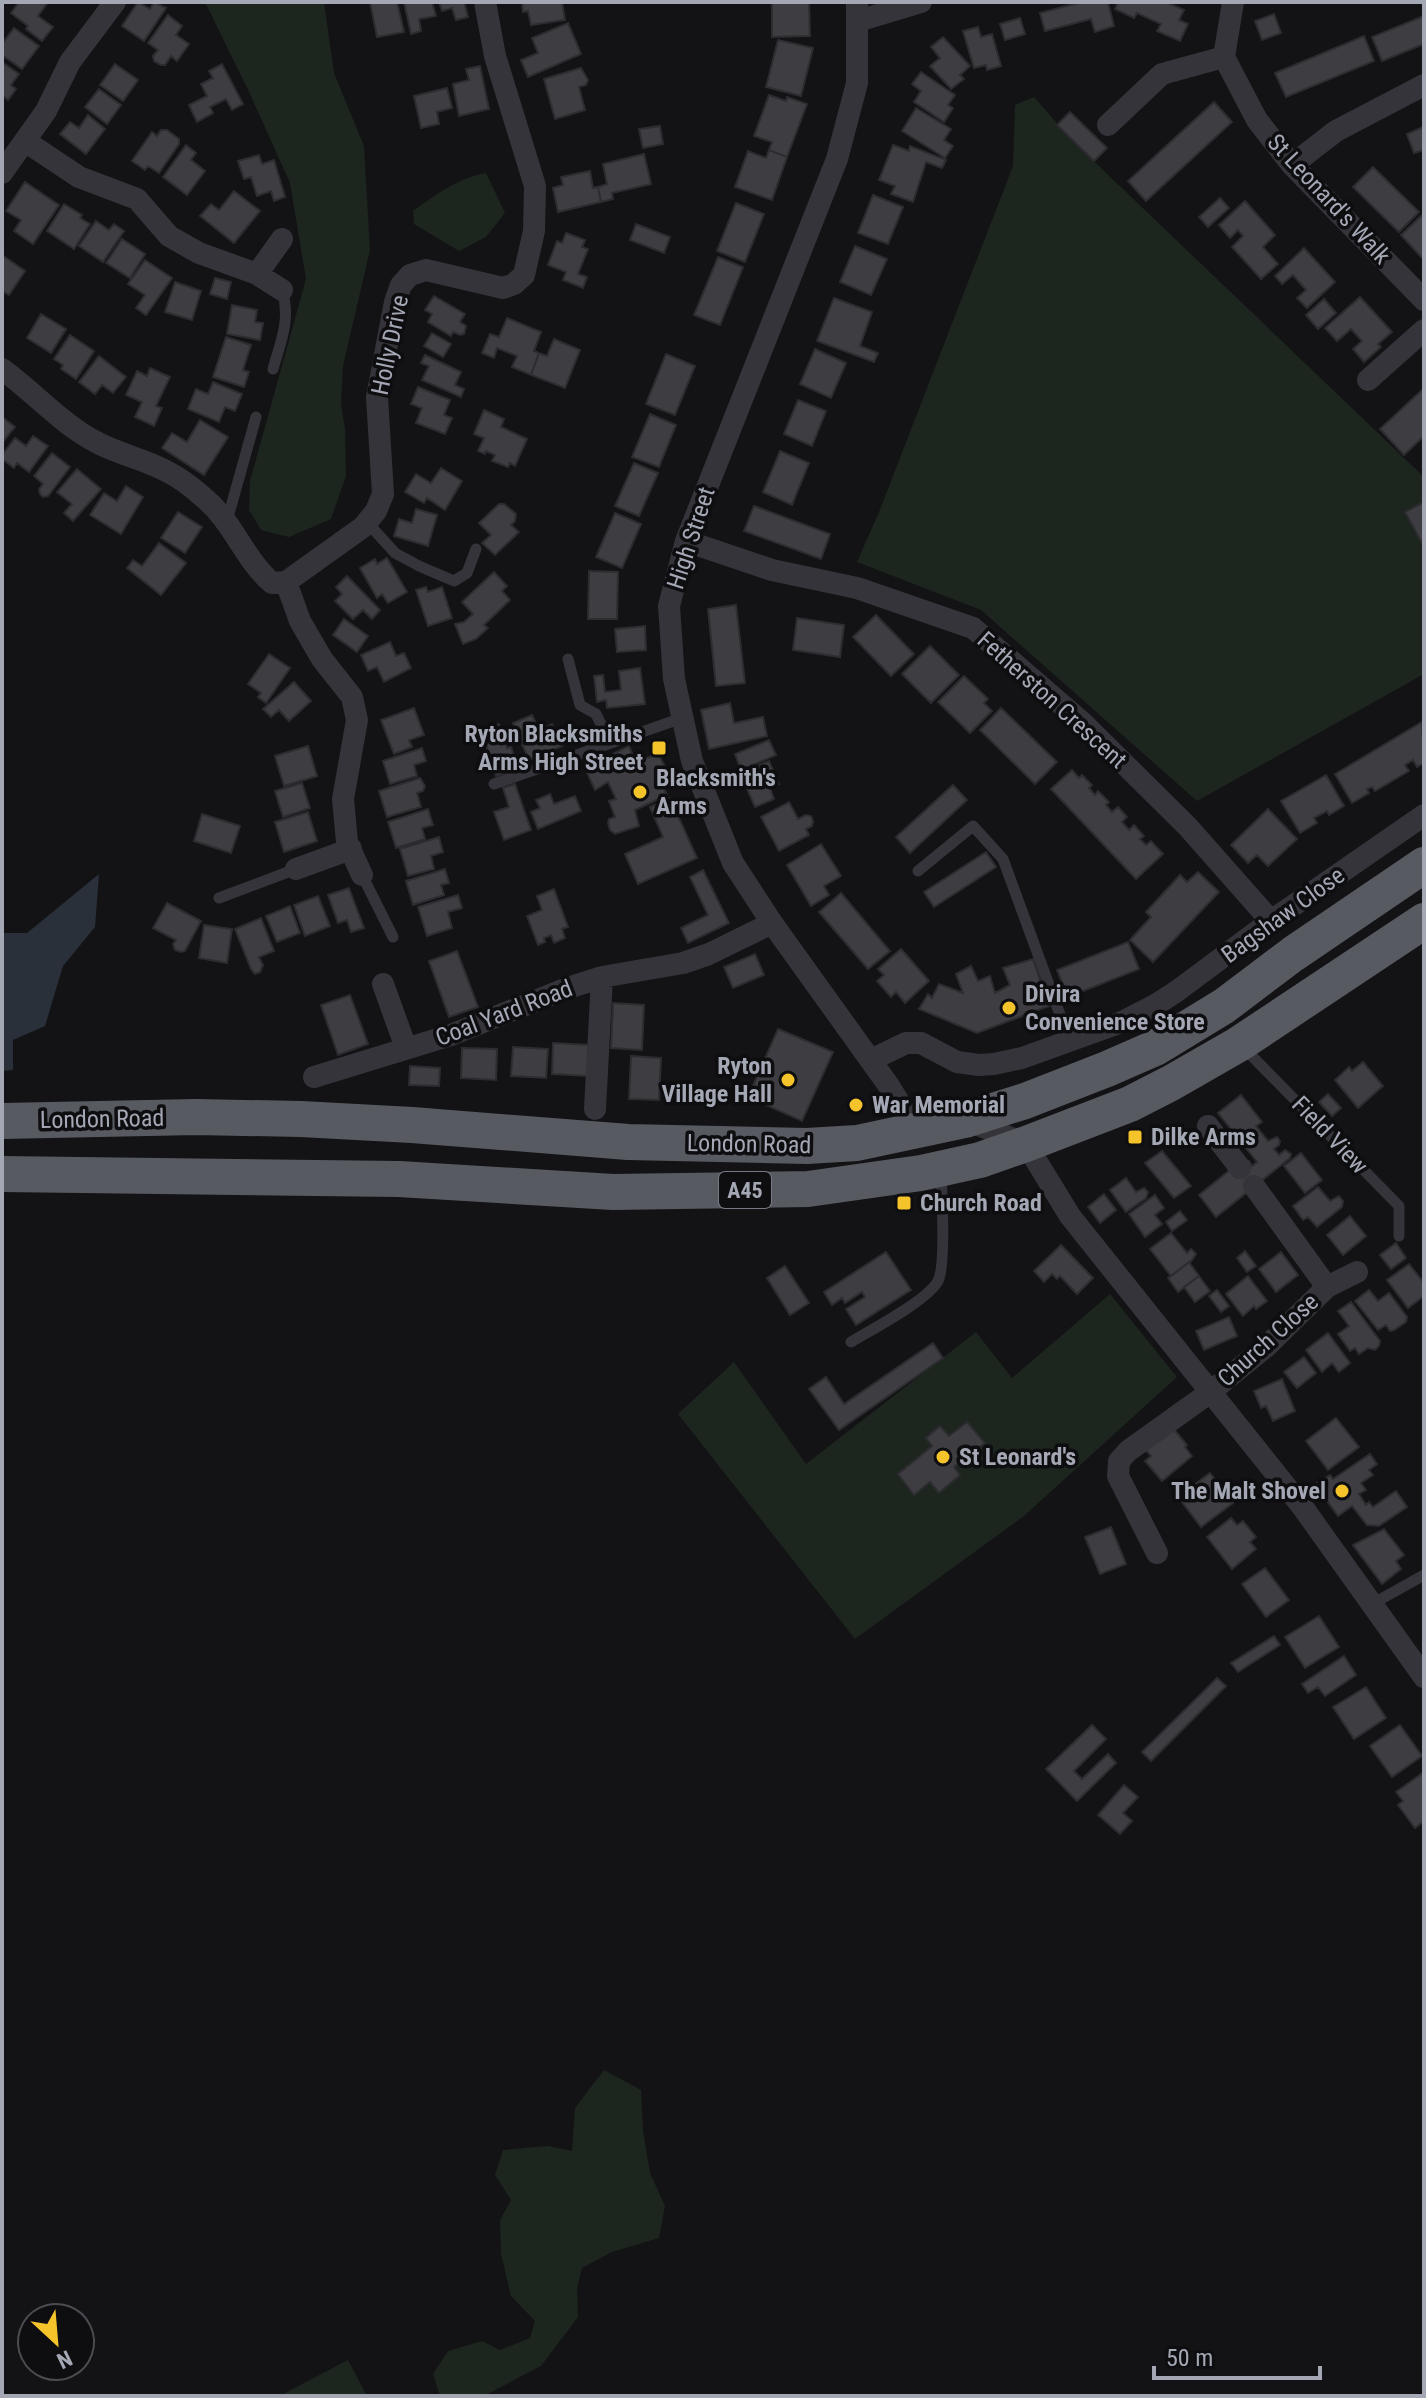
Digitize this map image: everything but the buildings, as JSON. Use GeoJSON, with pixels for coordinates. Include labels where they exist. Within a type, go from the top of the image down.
{"type":"FeatureCollection","features":[{"type":"Feature","properties":{"kind":"highway","name":"London Road"},"geometry":{"type":"LineString","coordinates":[[2,1121],[196,1117],[301,1119],[628,1142],[807,1146],[857,1143],[965,1120],[1025,1101],[1155,1048],[1224,1006],[1293,954],[1424,865]]}},
{"type":"Feature","properties":{"kind":"highway","name":"London Road"},"geometry":{"type":"LineString","coordinates":[[2,1174],[399,1179],[613,1192],[808,1189],[941,1170],[1026,1144],[1130,1104],[1171,1083],[1239,1044],[1424,921]]}},
{"type":"Feature","properties":{"kind":"street"},"geometry":{"type":"LineString","coordinates":[[2,173],[46,111],[70,62],[115,2]]}},
{"type":"Feature","properties":{"kind":"street","name":"Holly Drive"},"geometry":{"type":"LineString","coordinates":[[286,582],[367,522],[383,494],[377,397],[401,285],[410,275],[426,270],[503,288],[524,275],[534,231],[535,186],[495,56],[485,2]]}},
{"type":"Feature","properties":{"kind":"street"},"geometry":{"type":"LineString","coordinates":[[857,11],[921,2]]}},
{"type":"Feature","properties":{"kind":"street"},"geometry":{"type":"LineString","coordinates":[[1108,125],[1162,74],[1224,57],[1233,2]]}},
{"type":"Feature","properties":{"kind":"street","name":"High Street"},"geometry":{"type":"LineString","coordinates":[[857,11],[857,83],[837,159],[686,541],[669,606],[674,679],[692,761],[733,863],[772,923],[871,1060],[902,1107],[911,1132]]}},
{"type":"Feature","properties":{"kind":"street","name":"St Leonard's Walk"},"geometry":{"type":"LineString","coordinates":[[1224,57],[1257,120],[1292,165],[1424,300]]}},
{"type":"Feature","properties":{"kind":"street"},"geometry":{"type":"LineString","coordinates":[[1292,165],[1336,131],[1424,85]]}},
{"type":"Feature","properties":{"kind":"street"},"geometry":{"type":"LineString","coordinates":[[25,141],[79,177],[137,199],[169,236],[199,253],[257,274],[282,290]]}},
{"type":"Feature","properties":{"kind":"street"},"geometry":{"type":"LineString","coordinates":[[257,274],[282,239]]}},
{"type":"Feature","properties":{"kind":"street"},"geometry":{"type":"LineString","coordinates":[[1368,380],[1424,330]]}},
{"type":"Feature","properties":{"kind":"street"},"geometry":{"type":"LineString","coordinates":[[2,369],[69,425],[99,444],[169,472],[205,499],[227,521],[260,573],[272,583],[286,582],[300,621],[322,659],[352,697],[357,720],[343,799],[347,842],[362,875]]}},
{"type":"Feature","properties":{"kind":"street","name":"Fetherston Crescent"},"geometry":{"type":"LineString","coordinates":[[686,541],[772,570],[857,588],[973,628],[1083,723],[1188,827],[1271,921]]}},
{"type":"Feature","properties":{"kind":"street","name":"Bagshaw Close"},"geometry":{"type":"LineString","coordinates":[[871,1060],[906,1043],[921,1043],[957,1062],[994,1064],[1022,1058],[1122,1022],[1157,1004],[1424,815]]}},
{"type":"Feature","properties":{"kind":"street"},"geometry":{"type":"LineString","coordinates":[[296,869],[351,849]]}},
{"type":"Feature","properties":{"kind":"street","name":"Coal Yard Road"},"geometry":{"type":"LineString","coordinates":[[314,1077],[485,1023],[602,977],[683,963],[709,954],[772,923]]}},
{"type":"Feature","properties":{"kind":"street","name":"Coal Yard Road"},"geometry":{"type":"LineString","coordinates":[[595,1109],[602,977]]}},
{"type":"Feature","properties":{"kind":"street","name":"Coal Yard Road"},"geometry":{"type":"LineString","coordinates":[[383,984],[406,1048]]}},
{"type":"Feature","properties":{"kind":"street"},"geometry":{"type":"LineString","coordinates":[[965,1120],[1026,1144],[1070,1216],[1304,1509],[1424,1677]]}},
{"type":"Feature","properties":{"kind":"street"},"geometry":{"type":"LineString","coordinates":[[1208,1126],[1240,1168]]}},
{"type":"Feature","properties":{"kind":"street","name":"Church Close"},"geometry":{"type":"LineString","coordinates":[[1254,1186],[1327,1287]]}},
{"type":"Feature","properties":{"kind":"street","name":"Church Close"},"geometry":{"type":"LineString","coordinates":[[1157,1553],[1118,1476],[1119,1461],[1267,1346],[1327,1287],[1357,1272]]}},
{"type":"Feature","properties":{"kind":"lane"},"geometry":{"type":"LineString","coordinates":[[273,369],[287,317],[282,290]]}},
{"type":"Feature","properties":{"kind":"lane"},"geometry":{"type":"LineString","coordinates":[[227,521],[256,417]]}},
{"type":"Feature","properties":{"kind":"lane"},"geometry":{"type":"LineString","coordinates":[[367,522],[395,553],[454,581],[467,573],[476,549]]}},
{"type":"Feature","properties":{"kind":"lane"},"geometry":{"type":"LineString","coordinates":[[568,659],[580,705],[596,714],[610,743]]}},
{"type":"Feature","properties":{"kind":"lane"},"geometry":{"type":"LineString","coordinates":[[494,784],[682,718]]}},
{"type":"Feature","properties":{"kind":"lane"},"geometry":{"type":"LineString","coordinates":[[918,871],[973,826],[1003,859],[1070,1042]]}},
{"type":"Feature","properties":{"kind":"lane"},"geometry":{"type":"LineString","coordinates":[[219,898],[296,869]]}},
{"type":"Feature","properties":{"kind":"lane"},"geometry":{"type":"LineString","coordinates":[[362,875],[393,937]]}},
{"type":"Feature","properties":{"kind":"lane","name":"Field View"},"geometry":{"type":"LineString","coordinates":[[1239,1044],[1399,1206],[1399,1236]]}},
{"type":"Feature","properties":{"kind":"lane"},"geometry":{"type":"LineString","coordinates":[[851,1342],[917,1300],[939,1280],[943,1222],[941,1170]]}},
{"type":"Feature","properties":{"kind":"lane"},"geometry":{"type":"LineString","coordinates":[[1372,1604],[1424,1575]]}},
{"type":"Feature","properties":{"kind":"shaded area"},"geometry":{"type":"Polygon","coordinates":[[[205,2],[324,2],[334,73],[364,146],[370,250],[343,366],[341,404],[346,476],[331,519],[289,537],[261,530],[249,510],[250,481],[306,279],[290,183],[205,2]]]}},
{"type":"Feature","properties":{"kind":"shaded area"},"geometry":{"type":"Polygon","coordinates":[[[1034,97],[1056,125],[1424,477],[1424,674],[1197,801],[981,610],[857,562],[1013,166],[1015,105],[1034,97]]]}},
{"type":"Feature","properties":{"kind":"shaded area"},"geometry":{"type":"Polygon","coordinates":[[[486,173],[505,213],[486,237],[459,251],[414,224],[413,211],[421,205],[456,183],[486,173]]]}},
{"type":"Feature","properties":{"kind":"shaded area"},"geometry":{"type":"Polygon","coordinates":[[[99,874],[95,927],[63,966],[45,1026],[13,1040],[13,1070],[2,1071],[2,933],[27,933],[99,874]]]}},
{"type":"Feature","properties":{"kind":"shaded area"},"geometry":{"type":"Polygon","coordinates":[[[1110,1294],[1177,1377],[1024,1516],[855,1639],[678,1414],[734,1362],[806,1464],[976,1332],[1012,1378],[1110,1294]]]}},
{"type":"Feature","properties":{"kind":"shaded area"},"geometry":{"type":"Polygon","coordinates":[[[604,2070],[641,2090],[650,2173],[665,2206],[659,2238],[612,2252],[582,2268],[577,2288],[578,2317],[541,2366],[484,2396],[440,2396],[433,2374],[448,2351],[482,2341],[500,2350],[530,2338],[535,2321],[511,2296],[501,2254],[500,2220],[511,2200],[495,2175],[503,2150],[548,2146],[572,2151],[575,2108],[604,2070]]]}},
{"type":"Feature","properties":{"kind":"shaded area"},"geometry":{"type":"Polygon","coordinates":[[[348,2360],[367,2396],[279,2396],[281,2395],[348,2360]]]}},
{"type":"Feature","properties":{"kind":"place","name":"Ryton Blacksmiths Arms High Street"},"geometry":{"type":"Point","coordinates":[659,748]}},
{"type":"Feature","properties":{"kind":"place","name":"Blacksmith's Arms"},"geometry":{"type":"Point","coordinates":[640,792]}},
{"type":"Feature","properties":{"kind":"place","name":"Divira Convenience Store"},"geometry":{"type":"Point","coordinates":[1009,1008]}},
{"type":"Feature","properties":{"kind":"place","name":"Ryton Village Hall"},"geometry":{"type":"Point","coordinates":[788,1080]}},
{"type":"Feature","properties":{"kind":"place","name":"War Memorial"},"geometry":{"type":"Point","coordinates":[856,1105]}},
{"type":"Feature","properties":{"kind":"place","name":"Dilke Arms"},"geometry":{"type":"Point","coordinates":[1135,1137]}},
{"type":"Feature","properties":{"kind":"place","name":"Church Road"},"geometry":{"type":"Point","coordinates":[904,1203]}},
{"type":"Feature","properties":{"kind":"place","name":"St Leonard's"},"geometry":{"type":"Point","coordinates":[943,1457]}},
{"type":"Feature","properties":{"kind":"place","name":"The Malt Shovel"},"geometry":{"type":"Point","coordinates":[1342,1491]}}]}
